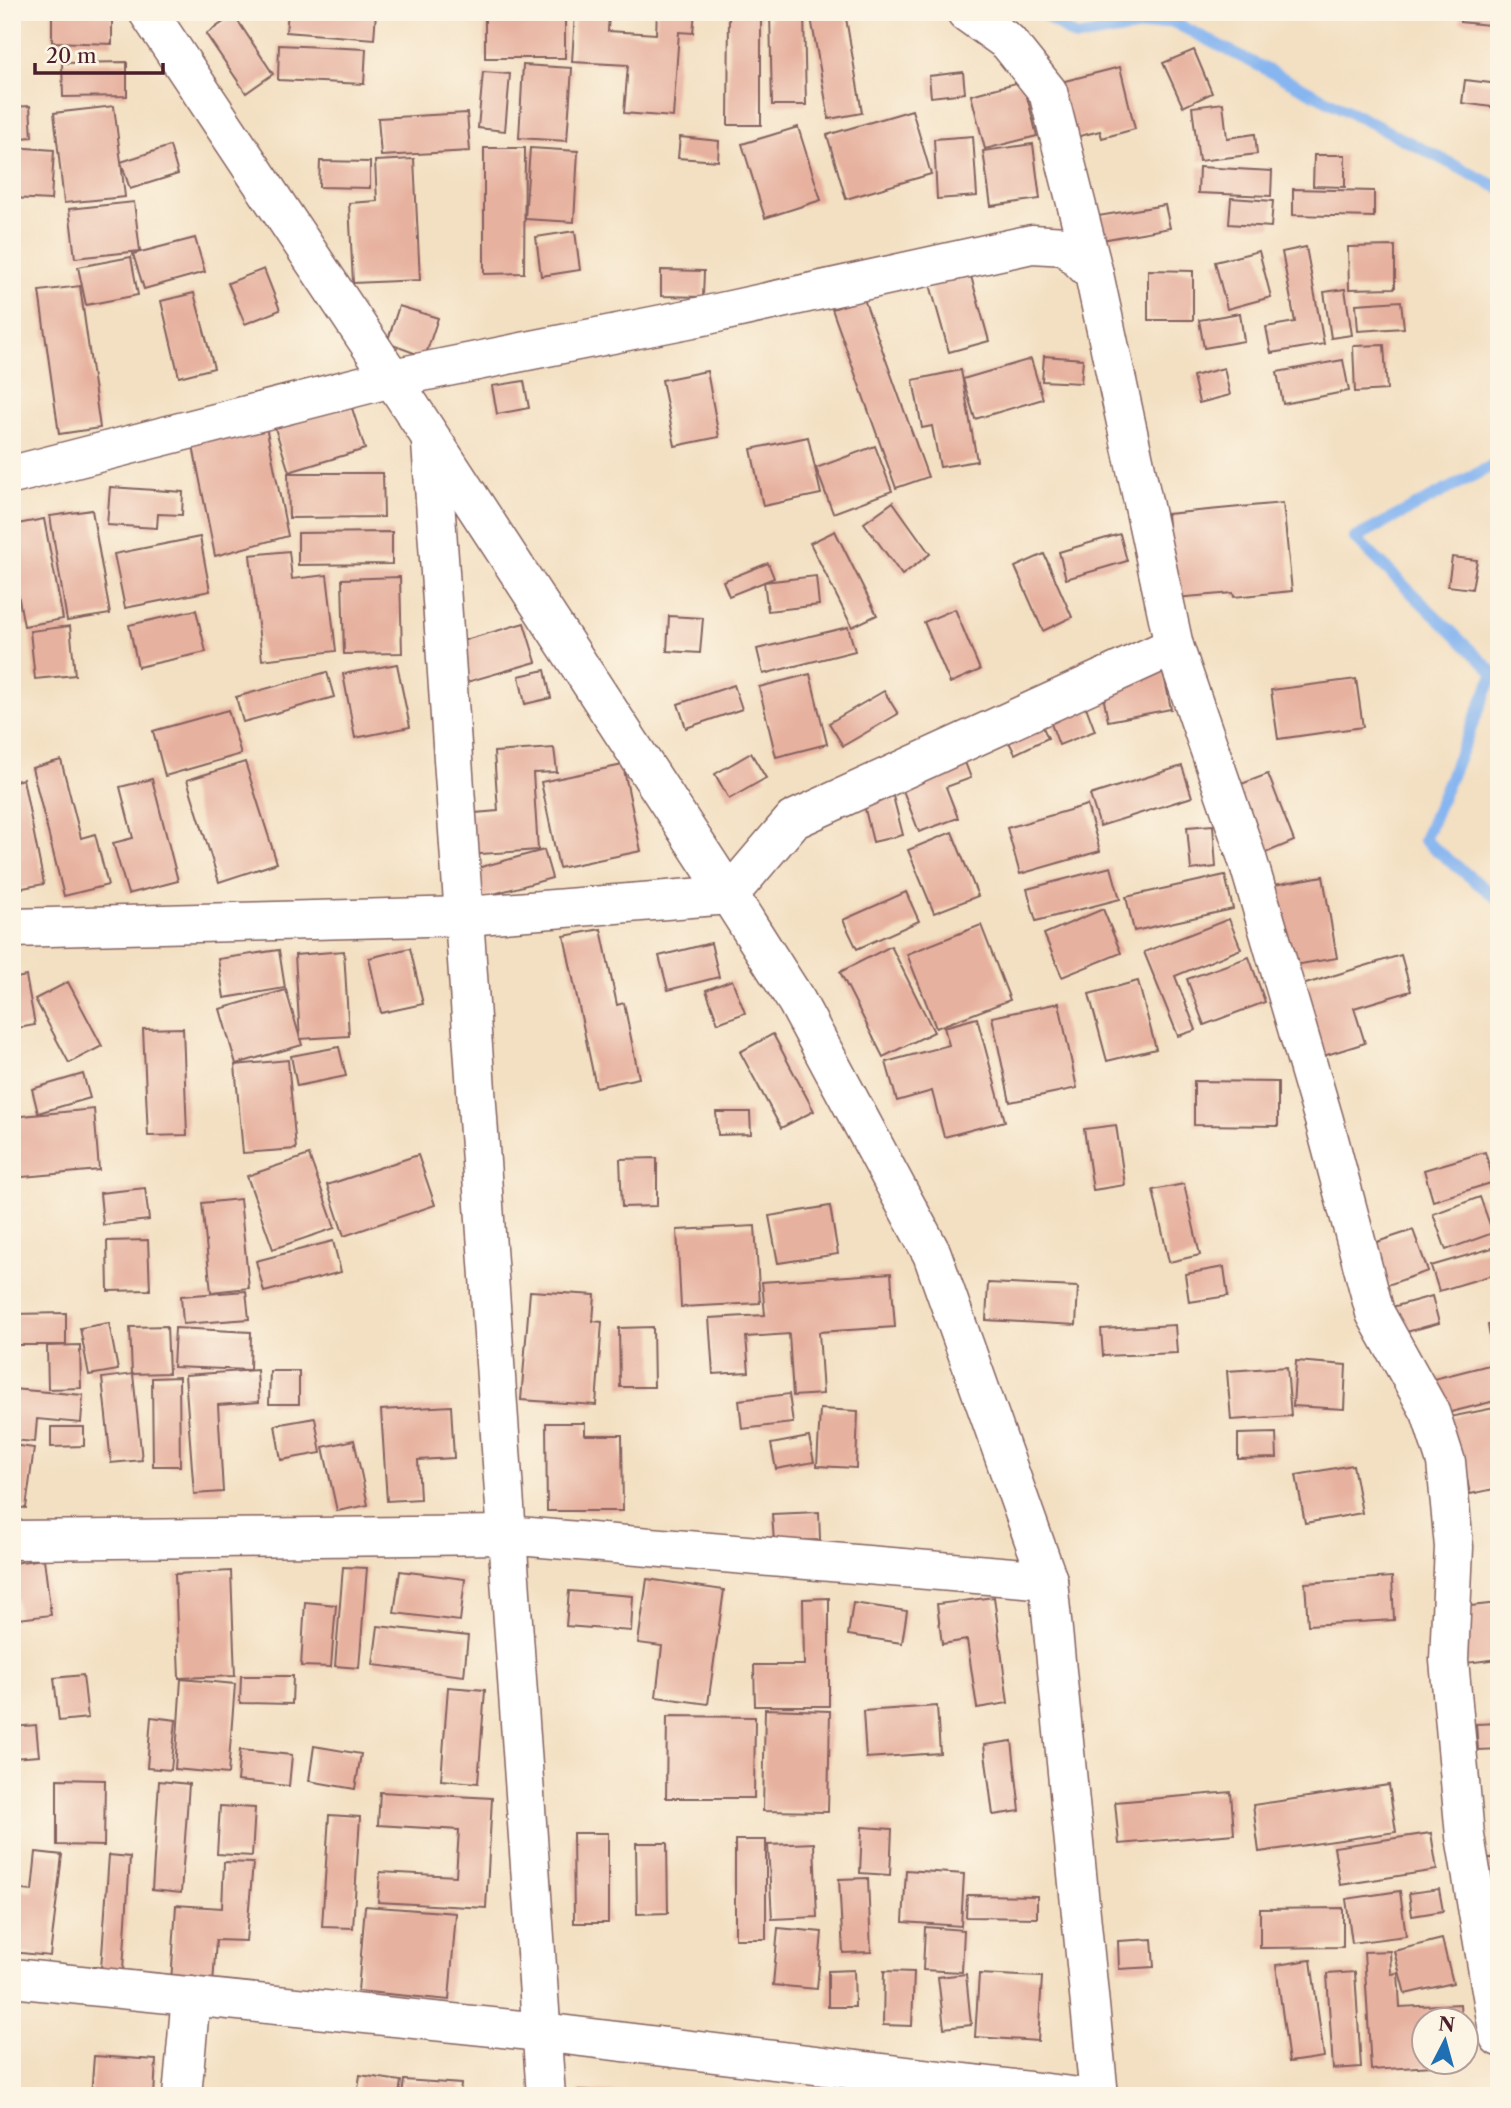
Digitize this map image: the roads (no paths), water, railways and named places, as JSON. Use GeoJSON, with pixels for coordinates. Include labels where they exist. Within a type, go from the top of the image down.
{"type":"FeatureCollection","features":[{"type":"Feature","properties":{"kind":"street"},"geometry":{"type":"LineString","coordinates":[[148,12],[392,378],[730,895],[797,1002],[932,1254],[1048,1580],[1098,2096]]}},
{"type":"Feature","properties":{"kind":"street"},"geometry":{"type":"LineString","coordinates":[[967,12],[1009,42],[1048,92],[1094,274],[1174,646],[1248,861],[1324,1120],[1375,1313],[1430,1412],[1446,1462],[1454,1547],[1449,1660],[1465,1836],[1499,2036]]}},
{"type":"Feature","properties":{"kind":"street"},"geometry":{"type":"LineString","coordinates":[[12,475],[392,378],[703,316],[1032,244],[1066,246],[1094,274]]}},
{"type":"Feature","properties":{"kind":"street"},"geometry":{"type":"LineString","coordinates":[[431,441],[546,2096]]}},
{"type":"Feature","properties":{"kind":"street"},"geometry":{"type":"LineString","coordinates":[[12,928],[466,916],[730,895],[793,820],[1174,646]]}},
{"type":"Feature","properties":{"kind":"street"},"geometry":{"type":"LineString","coordinates":[[12,1540],[506,1535],[1048,1580]]}},
{"type":"Feature","properties":{"kind":"street"},"geometry":{"type":"LineString","coordinates":[[12,1978],[541,2032],[1072,2096]]}},
{"type":"Feature","properties":{"kind":"street"},"geometry":{"type":"LineString","coordinates":[[182,2096],[191,1996]]}},
{"type":"Feature","properties":{"kind":"waterway"},"geometry":{"type":"LineString","coordinates":[[1041,12],[1076,37],[1171,21]]}},
{"type":"Feature","properties":{"kind":"waterway"},"geometry":{"type":"LineString","coordinates":[[1168,12],[1171,21],[1499,188]]}},
{"type":"Feature","properties":{"kind":"waterway"},"geometry":{"type":"LineString","coordinates":[[1499,462],[1355,538],[1494,673],[1424,840],[1499,900]]}}]}
